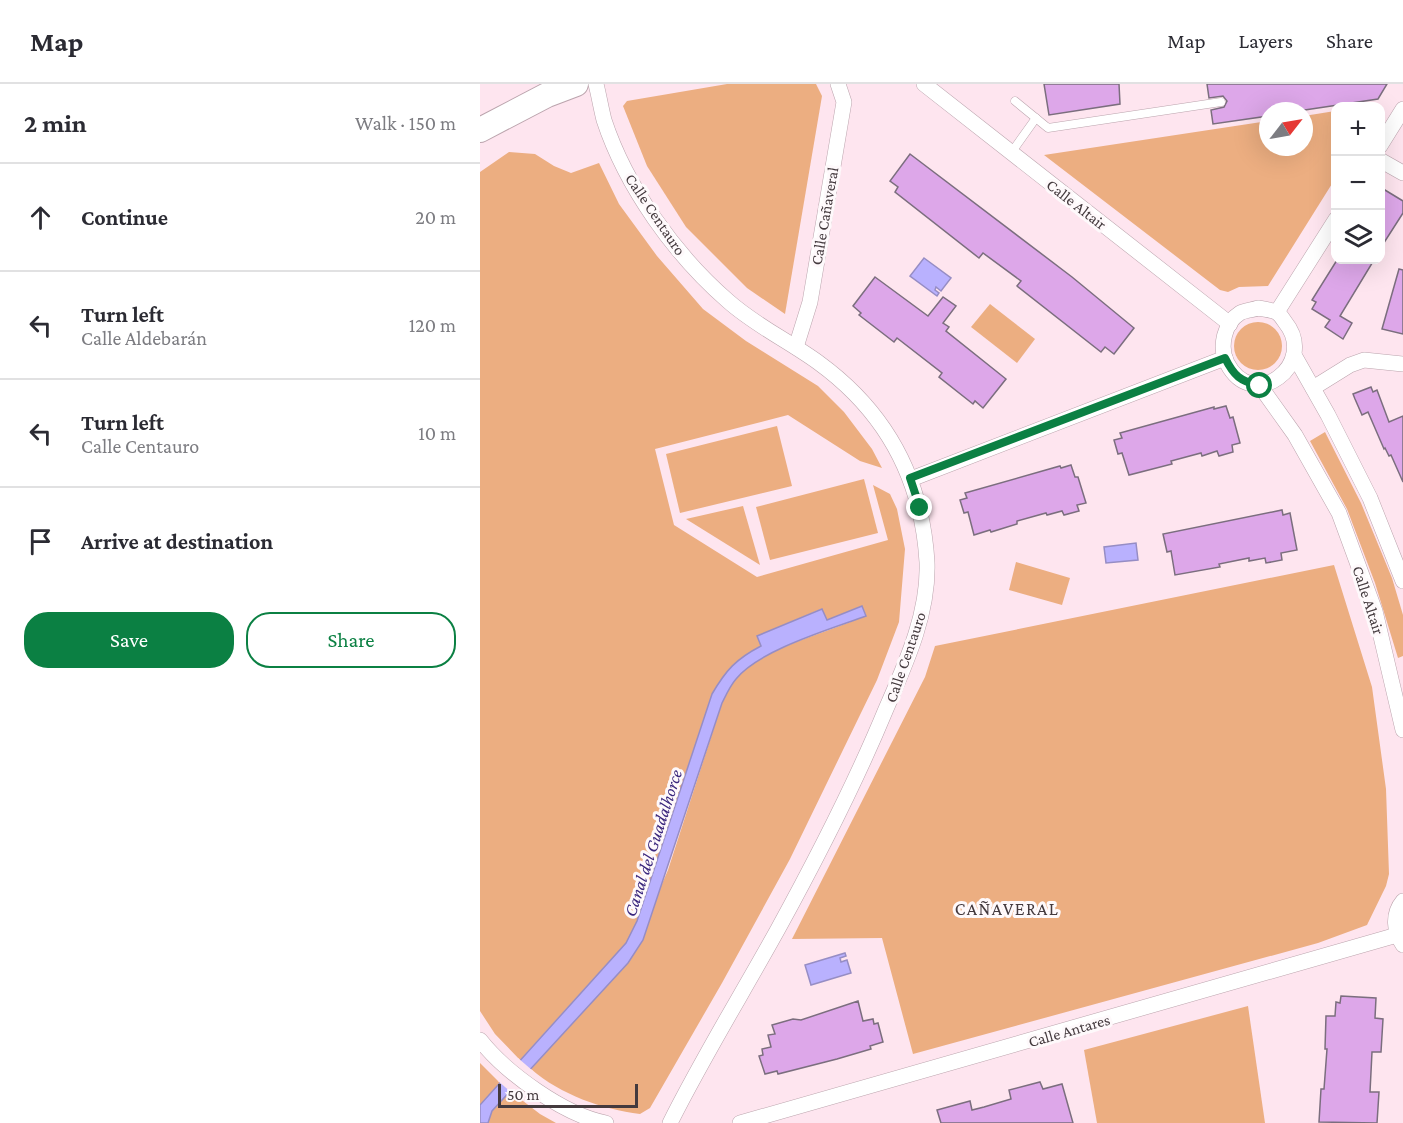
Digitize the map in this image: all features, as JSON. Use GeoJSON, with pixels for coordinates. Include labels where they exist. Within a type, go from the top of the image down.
{"type":"FeatureCollection","features":[{"type":"Feature","properties":{"kind":"main road"},"geometry":{"type":"LineString","coordinates":[[480,130],[547,95],[576,84]]}},
{"type":"Feature","properties":{"kind":"street","name":"Calle Centauro"},"geometry":{"type":"LineString","coordinates":[[596,84],[604,121],[630,180],[674,247],[728,301],[769,332],[821,364],[857,394],[883,428],[910,478],[920,508],[927,564],[922,616],[904,668],[858,774],[778,928],[670,1123]]}},
{"type":"Feature","properties":{"kind":"street","name":"Calle Cañaveral"},"geometry":{"type":"LineString","coordinates":[[796,347],[810,302],[844,102],[838,84]]}},
{"type":"Feature","properties":{"kind":"street","name":"Calle Altair"},"geometry":{"type":"LineString","coordinates":[[924,84],[1230,324]]}},
{"type":"Feature","properties":{"kind":"street"},"geometry":{"type":"LineString","coordinates":[[1385,138],[1403,109]]}},
{"type":"Feature","properties":{"kind":"street"},"geometry":{"type":"LineString","coordinates":[[1385,163],[1403,173]]}},
{"type":"Feature","properties":{"kind":"street"},"geometry":{"type":"LineString","coordinates":[[1277,312],[1331,225]]}},
{"type":"Feature","properties":{"kind":"street"},"geometry":{"type":"LineString","coordinates":[[1258,308],[1277,312],[1289,327],[1295,345],[1289,368],[1276,380],[1260,386],[1247,383],[1233,374],[1225,358],[1223,337],[1230,324],[1241,313],[1258,308]]}},
{"type":"Feature","properties":{"kind":"street"},"geometry":{"type":"LineString","coordinates":[[1294,355],[1396,542],[1403,581]]}},
{"type":"Feature","properties":{"kind":"street"},"geometry":{"type":"LineString","coordinates":[[910,478],[1225,358]]}},
{"type":"Feature","properties":{"kind":"street"},"geometry":{"type":"LineString","coordinates":[[1313,388],[1350,365],[1364,360],[1403,364]]}},
{"type":"Feature","properties":{"kind":"street","name":"Calle Altair"},"geometry":{"type":"LineString","coordinates":[[1260,386],[1294,435],[1339,513],[1375,611],[1403,730]]}},
{"type":"Feature","properties":{"kind":"street"},"geometry":{"type":"LineString","coordinates":[[1400,940],[1395,919],[1403,901]]}},
{"type":"Feature","properties":{"kind":"street","name":"Calle Antares"},"geometry":{"type":"LineString","coordinates":[[740,1123],[1400,940]]}},
{"type":"Feature","properties":{"kind":"street"},"geometry":{"type":"LineString","coordinates":[[480,1040],[490,1053],[528,1084],[573,1113],[606,1123]]}},
{"type":"Feature","properties":{"kind":"lane"},"geometry":{"type":"LineString","coordinates":[[1015,101],[1048,128],[1221,102]]}},
{"type":"Feature","properties":{"kind":"lane"},"geometry":{"type":"LineString","coordinates":[[1011,153],[1036,118]]}},
{"type":"Feature","properties":{"kind":"shaded area"},"geometry":{"type":"Polygon","coordinates":[[[727,84],[816,84],[822,96],[785,314],[747,288],[686,227],[647,166],[623,106],[627,101],[727,84]]]}},
{"type":"Feature","properties":{"kind":"shaded area"},"geometry":{"type":"Polygon","coordinates":[[[1331,112],[1331,185],[1268,286],[1239,287],[1228,292],[1220,290],[1044,155],[1259,122],[1259,156],[1313,156],[1313,115],[1331,112]]]}},
{"type":"Feature","properties":{"kind":"shaded area"},"geometry":{"type":"Polygon","coordinates":[[[509,152],[535,154],[571,173],[599,163],[619,204],[657,256],[703,309],[746,341],[818,386],[844,412],[872,449],[882,468],[860,461],[788,415],[655,449],[674,525],[757,577],[888,540],[873,485],[890,494],[897,509],[905,549],[899,622],[877,680],[790,859],[650,1108],[640,1114],[611,1109],[583,1099],[555,1086],[531,1069],[628,963],[668,870],[722,703],[734,682],[747,668],[779,649],[866,615],[862,606],[827,620],[821,609],[757,636],[761,646],[738,661],[727,672],[712,695],[637,921],[626,943],[520,1060],[495,1034],[480,1011],[480,172],[509,152]]]}},
{"type":"Feature","properties":{"kind":"shaded area"},"geometry":{"type":"Polygon","coordinates":[[[924,258],[951,278],[941,291],[936,287],[935,290],[939,293],[937,296],[910,276],[924,258]]]}},
{"type":"Feature","properties":{"kind":"shaded area"},"geometry":{"type":"Polygon","coordinates":[[[990,304],[1035,339],[1017,363],[971,327],[990,304]]]}},
{"type":"Feature","properties":{"kind":"shaded area"},"geometry":{"type":"Polygon","coordinates":[[[1253,322],[1263,322],[1278,332],[1282,346],[1278,360],[1272,366],[1263,370],[1253,370],[1238,360],[1234,351],[1234,341],[1244,326],[1253,322]]]}},
{"type":"Feature","properties":{"kind":"shaded area"},"geometry":{"type":"Polygon","coordinates":[[[777,426],[792,486],[680,513],[666,454],[777,426]]]}},
{"type":"Feature","properties":{"kind":"shaded area"},"geometry":{"type":"Polygon","coordinates":[[[1325,432],[1361,503],[1392,578],[1403,615],[1403,656],[1398,658],[1375,583],[1347,509],[1310,441],[1325,432]]]}},
{"type":"Feature","properties":{"kind":"shaded area"},"geometry":{"type":"Polygon","coordinates":[[[864,479],[878,533],[770,560],[756,507],[864,479]]]}},
{"type":"Feature","properties":{"kind":"shaded area"},"geometry":{"type":"Polygon","coordinates":[[[743,506],[760,565],[686,519],[743,506]]]}},
{"type":"Feature","properties":{"kind":"shaded area"},"geometry":{"type":"Polygon","coordinates":[[[1136,543],[1138,560],[1106,563],[1104,547],[1136,543]]]}},
{"type":"Feature","properties":{"kind":"shaded area"},"geometry":{"type":"Polygon","coordinates":[[[1016,562],[1070,578],[1062,605],[1009,590],[1016,562]]]}},
{"type":"Feature","properties":{"kind":"shaded area"},"geometry":{"type":"Polygon","coordinates":[[[1334,565],[1372,687],[1386,789],[1389,874],[1386,886],[1367,925],[1318,943],[913,1054],[882,938],[792,939],[925,677],[935,646],[1334,565]]]}},
{"type":"Feature","properties":{"kind":"shaded area"},"geometry":{"type":"Polygon","coordinates":[[[862,606],[866,616],[778,650],[747,668],[734,682],[722,703],[643,940],[628,963],[492,1111],[488,1123],[480,1123],[480,1105],[626,943],[637,921],[712,694],[722,678],[738,661],[761,646],[757,636],[822,609],[827,620],[862,606]]]}},
{"type":"Feature","properties":{"kind":"shaded area"},"geometry":{"type":"Polygon","coordinates":[[[845,953],[846,956],[840,958],[841,962],[847,960],[851,973],[811,985],[805,965],[845,953]]]}},
{"type":"Feature","properties":{"kind":"shaded area"},"geometry":{"type":"Polygon","coordinates":[[[1248,1006],[1265,1123],[1097,1123],[1084,1050],[1248,1006]]]}},
{"type":"Feature","properties":{"kind":"shaded area"},"geometry":{"type":"Polygon","coordinates":[[[480,1063],[500,1083],[480,1105],[480,1063]]]}},
{"type":"Feature","properties":{"kind":"shaded area"},"geometry":{"type":"Polygon","coordinates":[[[510,1091],[556,1123],[488,1123],[492,1111],[510,1091]]]}},
{"type":"Feature","properties":{"kind":"pier"},"geometry":{"type":"Polygon","coordinates":[[[518,1058],[533,1071],[512,1093],[498,1081],[518,1058]]]}},
{"type":"Feature","properties":{"kind":"building"},"geometry":{"type":"Polygon","coordinates":[[[1044,84],[1119,84],[1120,104],[1049,115],[1044,84]]]}},
{"type":"Feature","properties":{"kind":"building"},"geometry":{"type":"Polygon","coordinates":[[[1207,84],[1387,84],[1378,99],[1331,102],[1331,106],[1313,109],[1313,102],[1259,102],[1259,117],[1213,124],[1211,110],[1224,107],[1227,101],[1223,96],[1209,98],[1207,84]]]}},
{"type":"Feature","properties":{"kind":"building"},"geometry":{"type":"Polygon","coordinates":[[[910,154],[1072,277],[1134,328],[1114,354],[1105,347],[1101,352],[1017,286],[1021,281],[983,253],[979,258],[895,192],[898,187],[890,181],[910,154]]]}},
{"type":"Feature","properties":{"kind":"building"},"geometry":{"type":"Polygon","coordinates":[[[1385,190],[1403,201],[1403,213],[1385,241],[1385,190]]]}},
{"type":"Feature","properties":{"kind":"building"},"geometry":{"type":"Polygon","coordinates":[[[1334,264],[1372,264],[1340,316],[1352,323],[1343,339],[1325,327],[1330,320],[1312,309],[1316,302],[1312,300],[1334,264]]]}},
{"type":"Feature","properties":{"kind":"building"},"geometry":{"type":"Polygon","coordinates":[[[1399,269],[1403,270],[1403,334],[1382,329],[1399,269]]]}},
{"type":"Feature","properties":{"kind":"building"},"geometry":{"type":"Polygon","coordinates":[[[875,277],[928,316],[943,297],[956,306],[943,323],[949,327],[946,331],[1006,379],[983,408],[975,401],[973,404],[939,377],[942,373],[897,338],[894,342],[859,315],[861,313],[853,306],[875,277]]]}},
{"type":"Feature","properties":{"kind":"building"},"geometry":{"type":"Polygon","coordinates":[[[1371,387],[1373,392],[1377,390],[1389,422],[1403,416],[1403,482],[1391,455],[1389,456],[1384,449],[1368,412],[1362,415],[1353,394],[1371,387]]]}},
{"type":"Feature","properties":{"kind":"building"},"geometry":{"type":"Polygon","coordinates":[[[1226,406],[1230,418],[1233,417],[1240,443],[1232,445],[1233,452],[1219,456],[1217,451],[1202,456],[1201,453],[1171,461],[1172,464],[1129,475],[1122,453],[1118,454],[1114,440],[1122,438],[1120,433],[1214,407],[1214,409],[1226,406]]]}},
{"type":"Feature","properties":{"kind":"building"},"geometry":{"type":"Polygon","coordinates":[[[1071,465],[1075,477],[1078,477],[1086,503],[1077,505],[1079,511],[1064,515],[1062,511],[1047,515],[1046,513],[1017,521],[1017,524],[991,532],[990,530],[974,535],[968,512],[964,513],[960,500],[967,498],[965,493],[1060,466],[1061,468],[1071,465]]]}},
{"type":"Feature","properties":{"kind":"building"},"geometry":{"type":"Polygon","coordinates":[[[1282,510],[1283,515],[1290,513],[1297,550],[1281,553],[1282,560],[1266,563],[1265,558],[1249,561],[1249,558],[1219,564],[1220,567],[1175,575],[1171,551],[1167,552],[1163,534],[1282,510]]]}},
{"type":"Feature","properties":{"kind":"building"},"geometry":{"type":"Polygon","coordinates":[[[1341,996],[1376,998],[1375,1018],[1383,1019],[1381,1052],[1372,1052],[1370,1092],[1379,1092],[1377,1123],[1319,1122],[1327,1049],[1325,1049],[1326,1016],[1335,1016],[1336,1002],[1340,1003],[1341,996]]]}},
{"type":"Feature","properties":{"kind":"building"},"geometry":{"type":"Polygon","coordinates":[[[858,1001],[863,1021],[873,1019],[874,1024],[878,1023],[883,1042],[870,1046],[871,1049],[837,1059],[778,1074],[777,1071],[765,1074],[759,1056],[763,1055],[762,1049],[771,1047],[768,1035],[775,1034],[772,1025],[793,1019],[801,1020],[858,1001]]]}},
{"type":"Feature","properties":{"kind":"building"},"geometry":{"type":"Polygon","coordinates":[[[1040,1082],[1043,1089],[1062,1084],[1073,1123],[941,1123],[937,1110],[970,1101],[972,1110],[984,1107],[1011,1099],[1009,1090],[1040,1082]]]}},
{"type":"Feature","properties":{"kind":"district","name":"CAÑAVERAL"},"geometry":{"type":"Point","coordinates":[1007,909]}},
{"type":"Feature","properties":{"kind":"route"},"geometry":{"type":"LineString","coordinates":[[920,508],[910,478],[945,467],[1225,358],[1233,374],[1247,383],[1260,386]]}},
{"type":"Feature","properties":{"kind":"water label","name":"Canal del Guadalhorce"},"geometry":{"type":"Point","coordinates":[653,843]}}]}
